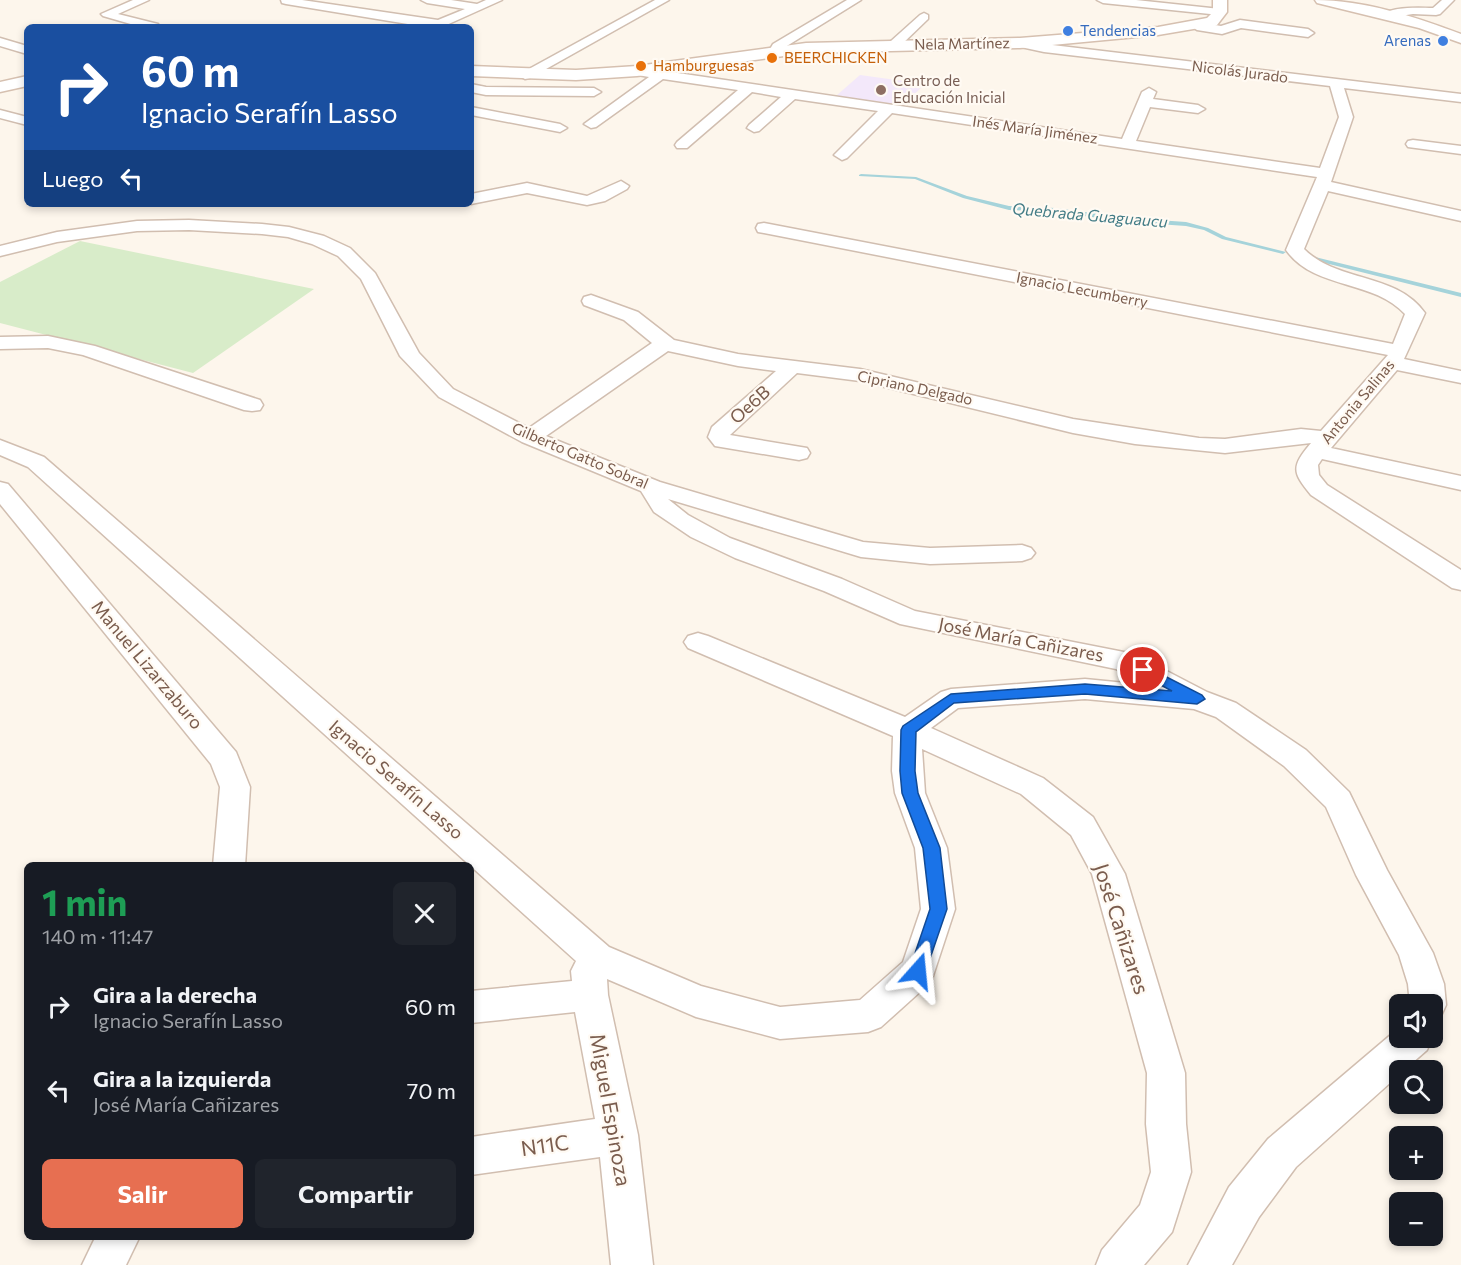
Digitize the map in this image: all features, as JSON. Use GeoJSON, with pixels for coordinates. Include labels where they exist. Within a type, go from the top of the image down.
{"type":"FeatureCollection","features":[{"type":"Feature","properties":{"kind":"main road"},"geometry":{"type":"LineString","coordinates":[[1322,0],[1393,14],[1461,39]]}},
{"type":"Feature","properties":{"kind":"main road","name":"Nela Martínez"},"geometry":{"type":"LineString","coordinates":[[474,72],[525,75],[637,71],[775,51],[895,44],[1020,43],[1196,26],[1212,22],[1220,6]]}},
{"type":"Feature","properties":{"kind":"main road"},"geometry":{"type":"LineString","coordinates":[[0,87],[24,82]]}},
{"type":"Feature","properties":{"kind":"street"},"geometry":{"type":"LineString","coordinates":[[143,0],[107,14],[143,24]]}},
{"type":"Feature","properties":{"kind":"street"},"geometry":{"type":"LineString","coordinates":[[427,0],[478,8]]}},
{"type":"Feature","properties":{"kind":"street"},"geometry":{"type":"LineString","coordinates":[[440,24],[496,0]]}},
{"type":"Feature","properties":{"kind":"street"},"geometry":{"type":"LineString","coordinates":[[525,75],[663,0]]}},
{"type":"Feature","properties":{"kind":"street"},"geometry":{"type":"LineString","coordinates":[[775,51],[777,47],[855,0]]}},
{"type":"Feature","properties":{"kind":"street"},"geometry":{"type":"LineString","coordinates":[[1103,0],[1220,6]]}},
{"type":"Feature","properties":{"kind":"street"},"geometry":{"type":"LineString","coordinates":[[1393,14],[1436,12],[1448,0]]}},
{"type":"Feature","properties":{"kind":"street"},"geometry":{"type":"LineString","coordinates":[[286,1],[423,24]]}},
{"type":"Feature","properties":{"kind":"street"},"geometry":{"type":"LineString","coordinates":[[1393,14],[1449,17]]}},
{"type":"Feature","properties":{"kind":"street"},"geometry":{"type":"LineString","coordinates":[[895,44],[924,18]]}},
{"type":"Feature","properties":{"kind":"street"},"geometry":{"type":"LineString","coordinates":[[1196,26],[1222,30],[1240,24],[1308,33]]}},
{"type":"Feature","properties":{"kind":"street"},"geometry":{"type":"LineString","coordinates":[[0,42],[24,49]]}},
{"type":"Feature","properties":{"kind":"street","name":"Nicolás Jurado"},"geometry":{"type":"LineString","coordinates":[[1020,43],[1044,48],[1461,98]]}},
{"type":"Feature","properties":{"kind":"street","name":"Inés María Jiménez"},"geometry":{"type":"LineString","coordinates":[[637,71],[1126,144],[1324,179],[1461,216]]}},
{"type":"Feature","properties":{"kind":"street"},"geometry":{"type":"LineString","coordinates":[[591,124],[661,74]]}},
{"type":"Feature","properties":{"kind":"street","name":"Antonia Salinas"},"geometry":{"type":"LineString","coordinates":[[1336,83],[1346,117],[1324,179],[1294,250],[1302,259],[1319,268],[1391,292],[1407,301],[1415,313],[1396,357],[1307,465],[1307,477],[1319,490],[1461,582]]}},
{"type":"Feature","properties":{"kind":"street"},"geometry":{"type":"LineString","coordinates":[[682,145],[749,88]]}},
{"type":"Feature","properties":{"kind":"street"},"geometry":{"type":"LineString","coordinates":[[474,89],[552,106],[574,92],[594,92]]}},
{"type":"Feature","properties":{"kind":"street"},"geometry":{"type":"LineString","coordinates":[[754,128],[792,94]]}},
{"type":"Feature","properties":{"kind":"street"},"geometry":{"type":"LineString","coordinates":[[1126,144],[1147,97],[1198,109]]}},
{"type":"Feature","properties":{"kind":"street"},"geometry":{"type":"LineString","coordinates":[[842,155],[889,108]]}},
{"type":"Feature","properties":{"kind":"street"},"geometry":{"type":"LineString","coordinates":[[474,112],[560,128]]}},
{"type":"Feature","properties":{"kind":"street"},"geometry":{"type":"LineString","coordinates":[[0,114],[24,120]]}},
{"type":"Feature","properties":{"kind":"street"},"geometry":{"type":"LineString","coordinates":[[1413,144],[1461,150]]}},
{"type":"Feature","properties":{"kind":"street"},"geometry":{"type":"LineString","coordinates":[[474,199],[504,190],[536,188],[573,200],[586,201],[596,199],[621,186]]}},
{"type":"Feature","properties":{"kind":"street","name":"Gilberto Gatto Sobral"},"geometry":{"type":"LineString","coordinates":[[0,251],[57,237],[137,226],[189,225],[262,229],[289,232],[318,240],[344,252],[369,277],[410,356],[446,393],[530,437],[652,487],[861,549],[930,556],[1022,553]]}},
{"type":"Feature","properties":{"kind":"street","name":"Ignacio Lecumberry"},"geometry":{"type":"LineString","coordinates":[[764,228],[1396,357],[1461,377]]}},
{"type":"Feature","properties":{"kind":"street"},"geometry":{"type":"LineString","coordinates":[[591,301],[631,316],[667,345]]}},
{"type":"Feature","properties":{"kind":"street"},"geometry":{"type":"LineString","coordinates":[[0,343],[48,342],[88,350],[252,405]]}},
{"type":"Feature","properties":{"kind":"street"},"geometry":{"type":"LineString","coordinates":[[530,437],[660,346],[667,345]]}},
{"type":"Feature","properties":{"kind":"street","name":"Cipriano Delgado"},"geometry":{"type":"LineString","coordinates":[[667,345],[738,360],[860,375],[1073,426],[1198,445],[1226,446],[1301,436],[1322,445],[1461,483]]}},
{"type":"Feature","properties":{"kind":"street","name":"Oe6B"},"geometry":{"type":"LineString","coordinates":[[792,367],[720,432],[719,437],[723,441],[799,453]]}},
{"type":"Feature","properties":{"kind":"street","name":"Ignacio Serafín Lasso"},"geometry":{"type":"LineString","coordinates":[[0,447],[36,462],[469,862]]}},
{"type":"Feature","properties":{"kind":"street","name":"José María Cañizares"},"geometry":{"type":"LineString","coordinates":[[652,487],[660,506],[691,526],[752,556],[834,586],[880,607],[909,618],[1124,661],[1197,699],[1226,710],[1295,758],[1338,801],[1372,874],[1416,953],[1427,994]]}},
{"type":"Feature","properties":{"kind":"street","name":"Manuel Lizarzaburo"},"geometry":{"type":"LineString","coordinates":[[1,490],[225,760],[235,787],[229,862]]}},
{"type":"Feature","properties":{"kind":"street","name":"José Cañizares"},"geometry":{"type":"LineString","coordinates":[[698,642],[909,730],[1032,786],[1082,826],[1108,874],[1166,1073],[1166,1124],[1171,1172],[1157,1217],[1117,1265]]}},
{"type":"Feature","properties":{"kind":"street"},"geometry":{"type":"LineString","coordinates":[[909,730],[951,699],[1085,689],[1197,699]]}},
{"type":"Feature","properties":{"kind":"street","name":"Ignacio Serafín Lasso"},"geometry":{"type":"LineString","coordinates":[[474,866],[593,976],[780,1023],[868,1016],[918,971],[938,909],[931,848],[910,793],[907,771],[909,730]]}},
{"type":"Feature","properties":{"kind":"street"},"geometry":{"type":"LineString","coordinates":[[474,1006],[593,976]]}},
{"type":"Feature","properties":{"kind":"street","name":"Miguel Espinoza"},"geometry":{"type":"LineString","coordinates":[[593,976],[618,1135],[632,1265]]}},
{"type":"Feature","properties":{"kind":"street"},"geometry":{"type":"LineString","coordinates":[[1209,1265],[1244,1202],[1282,1154],[1403,1048]]}},
{"type":"Feature","properties":{"kind":"street","name":"N11C"},"geometry":{"type":"LineString","coordinates":[[474,1156],[618,1135]]}},
{"type":"Feature","properties":{"kind":"street"},"geometry":{"type":"LineString","coordinates":[[103,1265],[117,1240]]}},
{"type":"Feature","properties":{"kind":"shaded area","name":"Centro de Educación Inicial"},"geometry":{"type":"Polygon","coordinates":[[[860,75],[925,84],[903,105],[836,96],[860,75]]]}},
{"type":"Feature","properties":{"kind":"green space"},"geometry":{"type":"Polygon","coordinates":[[[80,241],[314,289],[193,373],[0,323],[0,282],[80,241]]]}},
{"type":"Feature","properties":{"kind":"waterway","name":"Quebrada Guaguaucu"},"geometry":{"type":"LineString","coordinates":[[861,175],[916,178],[965,197],[1009,208],[1055,210],[1129,220],[1186,224],[1206,229],[1224,238],[1283,252]]}},
{"type":"Feature","properties":{"kind":"waterway","name":"Quebrada Guaguaucu"},"geometry":{"type":"LineString","coordinates":[[1315,259],[1461,295]]}},
{"type":"Feature","properties":{"kind":"place","name":"Tendencias"},"geometry":{"type":"Point","coordinates":[1068,31]}},
{"type":"Feature","properties":{"kind":"place","name":"Arenas"},"geometry":{"type":"Point","coordinates":[1443,41]}},
{"type":"Feature","properties":{"kind":"place","name":"BEERCHICKEN"},"geometry":{"type":"Point","coordinates":[772,58]}},
{"type":"Feature","properties":{"kind":"place","name":"Hamburguesas"},"geometry":{"type":"Point","coordinates":[641,66]}},
{"type":"Feature","properties":{"kind":"place","name":"Centro de Educación Inicial"},"geometry":{"type":"Point","coordinates":[881,90]}},
{"type":"Feature","properties":{"kind":"route"},"geometry":{"type":"LineString","coordinates":[[918,971],[938,909],[931,848],[910,793],[907,771],[909,730],[951,699],[1085,689],[1197,699],[1143,670]]}}]}
